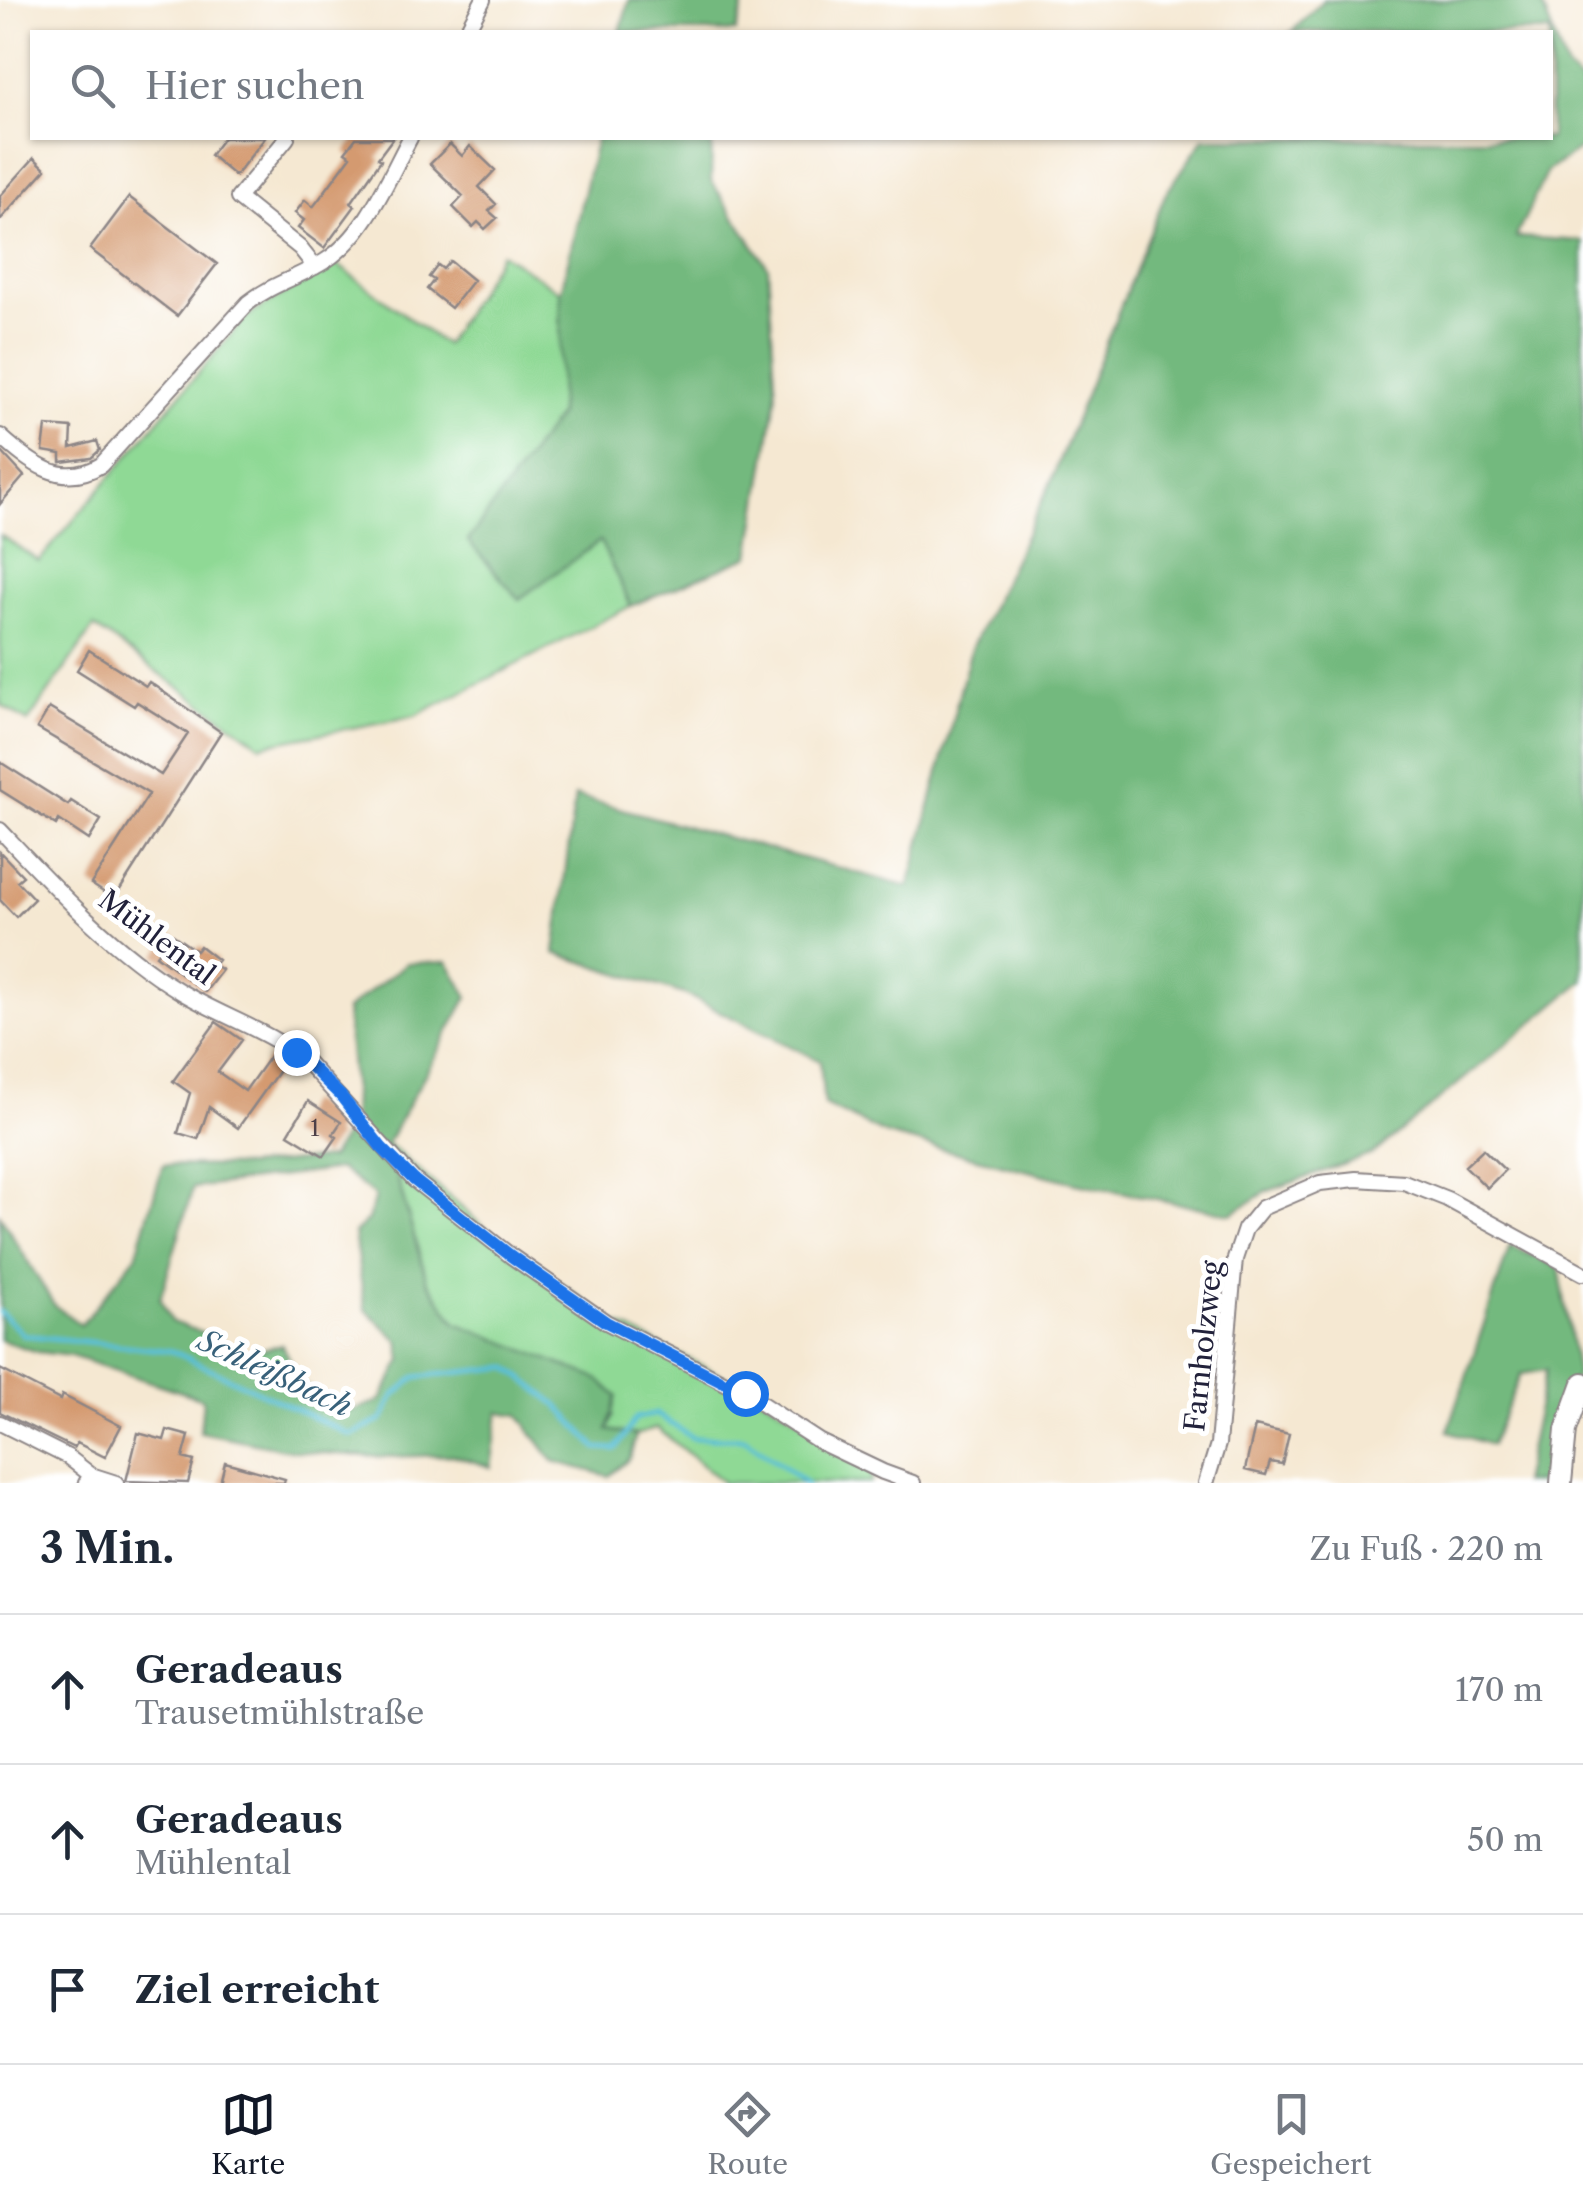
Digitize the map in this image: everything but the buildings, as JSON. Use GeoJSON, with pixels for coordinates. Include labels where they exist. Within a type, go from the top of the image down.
{"type":"FeatureCollection","features":[{"type":"Feature","properties":{"kind":"main road"},"geometry":{"type":"LineString","coordinates":[[1560,1483],[1566,1430],[1583,1383]]}},
{"type":"Feature","properties":{"kind":"street"},"geometry":{"type":"LineString","coordinates":[[467,30],[483,0]]}},
{"type":"Feature","properties":{"kind":"street"},"geometry":{"type":"LineString","coordinates":[[285,140],[238,198],[300,248],[315,267]]}},
{"type":"Feature","properties":{"kind":"street"},"geometry":{"type":"LineString","coordinates":[[0,436],[46,471],[69,476],[91,472],[111,455],[248,303],[261,292],[338,252],[380,193],[409,140]]}},
{"type":"Feature","properties":{"kind":"street","name":"Mühlental"},"geometry":{"type":"LineString","coordinates":[[0,830],[112,941],[165,982],[286,1046],[306,1061],[414,1180],[511,1256],[606,1322],[745,1393],[820,1442],[913,1483]]}},
{"type":"Feature","properties":{"kind":"street","name":"Farnholzweg"},"geometry":{"type":"LineString","coordinates":[[1206,1483],[1218,1444],[1235,1259],[1245,1229],[1262,1208],[1320,1183],[1356,1179],[1404,1182],[1448,1200],[1583,1273]]}},
{"type":"Feature","properties":{"kind":"street"},"geometry":{"type":"LineString","coordinates":[[0,1423],[68,1457],[89,1479],[116,1483]]}},
{"type":"Feature","properties":{"kind":"green space"},"geometry":{"type":"Polygon","coordinates":[[[629,0],[745,0],[737,30],[621,30],[629,0]]]}},
{"type":"Feature","properties":{"kind":"green space"},"geometry":{"type":"Polygon","coordinates":[[[1324,0],[1540,0],[1552,30],[1293,30],[1324,0]]]}},
{"type":"Feature","properties":{"kind":"green space"},"geometry":{"type":"Polygon","coordinates":[[[1553,34],[1567,70],[1583,84],[1583,147],[1547,171],[1516,237],[1583,241],[1583,981],[1373,1154],[1268,1191],[1231,1214],[1076,1183],[887,1135],[824,1105],[820,1061],[684,994],[555,953],[575,796],[909,887],[971,649],[1049,486],[1165,195],[1203,140],[1553,140],[1553,34]]]}},
{"type":"Feature","properties":{"kind":"green space"},"geometry":{"type":"Polygon","coordinates":[[[596,140],[712,140],[711,181],[768,267],[776,398],[750,556],[631,606],[600,541],[519,599],[468,541],[559,414],[561,292],[596,140]]]}},
{"type":"Feature","properties":{"kind":"green space"},"geometry":{"type":"Polygon","coordinates":[[[501,253],[561,292],[559,414],[469,541],[600,540],[631,606],[415,716],[261,745],[94,627],[28,722],[0,704],[0,535],[39,561],[246,317],[335,263],[445,345],[501,253]]]}},
{"type":"Feature","properties":{"kind":"green space"},"geometry":{"type":"Polygon","coordinates":[[[448,962],[468,997],[387,1143],[427,1281],[456,1323],[598,1379],[617,1396],[608,1430],[636,1435],[630,1458],[609,1476],[553,1461],[519,1415],[499,1412],[491,1467],[453,1455],[378,1457],[295,1451],[200,1432],[203,1399],[71,1356],[38,1352],[0,1340],[0,1215],[54,1305],[81,1325],[136,1256],[163,1165],[248,1166],[330,1158],[352,1123],[346,1010],[407,963],[448,962]],[[340,1169],[193,1188],[160,1299],[172,1322],[221,1339],[230,1356],[282,1345],[303,1384],[351,1411],[380,1401],[402,1360],[399,1341],[365,1309],[354,1233],[368,1220],[375,1196],[340,1169]]]}},
{"type":"Feature","properties":{"kind":"green space"},"geometry":{"type":"Polygon","coordinates":[[[387,1143],[478,1222],[610,1320],[736,1382],[872,1462],[871,1483],[724,1483],[657,1428],[636,1435],[608,1430],[614,1415],[510,1346],[456,1323],[427,1281],[387,1143]]]}},
{"type":"Feature","properties":{"kind":"green space"},"geometry":{"type":"Polygon","coordinates":[[[1510,1246],[1559,1267],[1577,1374],[1549,1436],[1552,1483],[1522,1483],[1546,1370],[1521,1374],[1491,1445],[1448,1431],[1510,1246]]]}},
{"type":"Feature","properties":{"kind":"waterway","name":"Schleißbach"},"geometry":{"type":"LineString","coordinates":[[0,1312],[24,1335],[172,1351],[351,1435],[382,1420],[394,1396],[416,1377],[508,1367],[556,1404],[597,1448],[616,1449],[636,1418],[656,1414],[693,1438],[744,1438],[806,1483]]}},
{"type":"Feature","properties":{"kind":"route"},"geometry":{"type":"LineString","coordinates":[[296,1052],[341,1096],[381,1147],[414,1180],[511,1256],[606,1322],[745,1393]]}}]}
